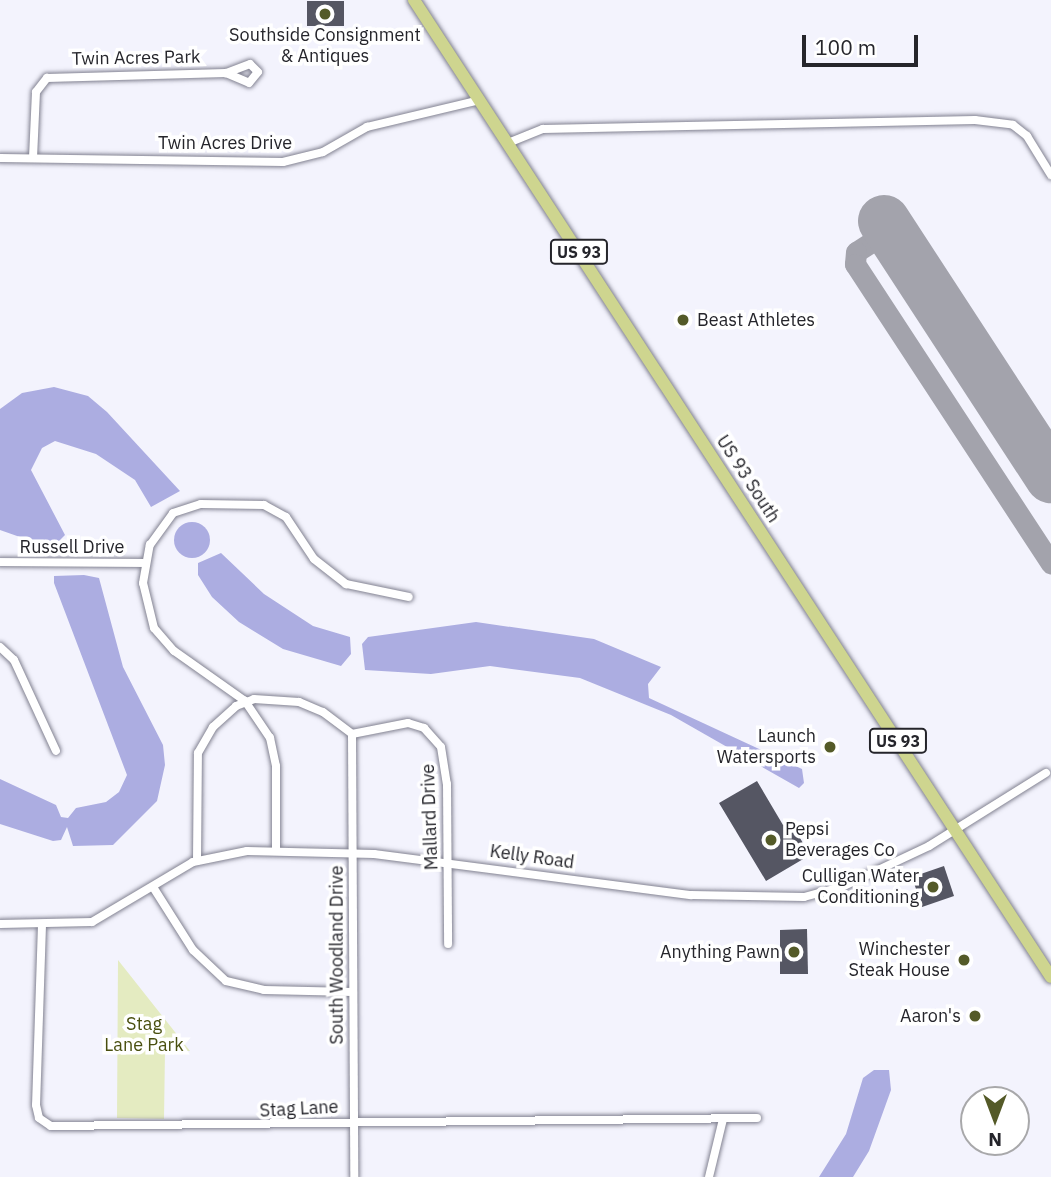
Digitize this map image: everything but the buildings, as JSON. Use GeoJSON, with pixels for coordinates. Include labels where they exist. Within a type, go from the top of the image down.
{"type":"FeatureCollection","features":[{"type":"Feature","properties":{"kind":"main road","name":"US 93 South"},"geometry":{"type":"LineString","coordinates":[[414,0],[1051,977]]}},
{"type":"Feature","properties":{"kind":"street","name":"Twin Acres Park"},"geometry":{"type":"LineString","coordinates":[[33,158],[35,99],[47,78],[226,73]]}},
{"type":"Feature","properties":{"kind":"street","name":"Twin Acres Drive"},"geometry":{"type":"LineString","coordinates":[[0,158],[283,162],[323,152],[367,127],[480,100]]}},
{"type":"Feature","properties":{"kind":"street"},"geometry":{"type":"LineString","coordinates":[[508,143],[543,129],[975,120],[1013,125],[1027,136],[1051,175]]}},
{"type":"Feature","properties":{"kind":"street"},"geometry":{"type":"LineString","coordinates":[[276,850],[275,756],[263,723],[245,701],[159,636],[147,611],[143,563],[160,526],[173,513],[201,504],[264,505],[286,517],[314,559],[346,584],[409,597]]}},
{"type":"Feature","properties":{"kind":"street","name":"Russell Drive"},"geometry":{"type":"LineString","coordinates":[[0,562],[143,563]]}},
{"type":"Feature","properties":{"kind":"street"},"geometry":{"type":"LineString","coordinates":[[0,647],[14,660],[56,751]]}},
{"type":"Feature","properties":{"kind":"street"},"geometry":{"type":"LineString","coordinates":[[197,860],[198,753],[213,727],[245,701],[275,698],[307,704],[352,734]]}},
{"type":"Feature","properties":{"kind":"street","name":"Mallard Drive"},"geometry":{"type":"LineString","coordinates":[[352,734],[408,723],[436,740],[446,764],[448,944]]}},
{"type":"Feature","properties":{"kind":"street","name":"South Woodland Drive"},"geometry":{"type":"LineString","coordinates":[[352,734],[354,1177]]}},
{"type":"Feature","properties":{"kind":"street","name":"Kelly Road"},"geometry":{"type":"LineString","coordinates":[[0,924],[92,922],[197,860],[276,850],[354,853],[447,862],[691,895],[790,899],[854,883],[956,831],[1046,773]]}},
{"type":"Feature","properties":{"kind":"street"},"geometry":{"type":"LineString","coordinates":[[153,887],[193,950],[226,981],[264,990],[353,992]]}},
{"type":"Feature","properties":{"kind":"street","name":"Stag Lane"},"geometry":{"type":"LineString","coordinates":[[42,925],[36,1105],[44,1123],[232,1128],[354,1122],[757,1118]]}},
{"type":"Feature","properties":{"kind":"street"},"geometry":{"type":"LineString","coordinates":[[709,1177],[723,1119]]}},
{"type":"Feature","properties":{"kind":"green space","name":"Stag Lane Park"},"geometry":{"type":"Polygon","coordinates":[[[118,960],[190,1051],[165,1051],[164,1119],[117,1118],[118,960]]]}},
{"type":"Feature","properties":{"kind":"water"},"geometry":{"type":"Polygon","coordinates":[[[54,387],[88,396],[107,412],[180,491],[151,507],[135,480],[96,454],[55,441],[42,448],[31,470],[65,535],[57,543],[37,543],[0,530],[0,409],[22,393],[54,387]]]}},
{"type":"Feature","properties":{"kind":"water"},"geometry":{"type":"Polygon","coordinates":[[[192,522],[204,528],[210,540],[204,552],[192,558],[180,552],[174,540],[180,528],[192,522]]]}},
{"type":"Feature","properties":{"kind":"water"},"geometry":{"type":"Polygon","coordinates":[[[221,553],[264,594],[313,626],[350,637],[351,654],[341,666],[283,649],[239,622],[212,597],[198,575],[198,563],[221,553]]]}},
{"type":"Feature","properties":{"kind":"water"},"geometry":{"type":"Polygon","coordinates":[[[84,575],[99,578],[123,667],[163,745],[165,765],[157,801],[113,845],[73,846],[67,827],[61,840],[53,841],[0,824],[0,779],[56,805],[61,817],[68,818],[76,808],[106,802],[119,792],[127,775],[54,583],[54,576],[84,575]]]}},
{"type":"Feature","properties":{"kind":"water"},"geometry":{"type":"Polygon","coordinates":[[[476,622],[594,639],[661,667],[648,684],[649,698],[802,769],[804,783],[799,788],[671,715],[580,678],[490,666],[431,674],[365,670],[362,644],[368,637],[476,622]]]}},
{"type":"Feature","properties":{"kind":"water"},"geometry":{"type":"Polygon","coordinates":[[[874,1070],[889,1070],[891,1090],[869,1151],[853,1177],[819,1177],[846,1134],[863,1078],[874,1070]]]}},
{"type":"Feature","properties":{"kind":"taxiway"},"geometry":{"type":"LineString","coordinates":[[890,230],[856,252],[855,264],[1051,564]]}},
{"type":"Feature","properties":{"kind":"runway"},"geometry":{"type":"LineString","coordinates":[[884,221],[1051,477]]}},
{"type":"Feature","properties":{"kind":"place","name":"Southside Consignment & Antiques"},"geometry":{"type":"Point","coordinates":[325,14]}},
{"type":"Feature","properties":{"kind":"place","name":"Beast Athletes"},"geometry":{"type":"Point","coordinates":[683,320]}},
{"type":"Feature","properties":{"kind":"place","name":"Launch Watersports"},"geometry":{"type":"Point","coordinates":[830,747]}},
{"type":"Feature","properties":{"kind":"place","name":"Pepsi Beverages Co"},"geometry":{"type":"Point","coordinates":[771,840]}},
{"type":"Feature","properties":{"kind":"place","name":"Culligan Water Conditioning"},"geometry":{"type":"Point","coordinates":[933,887]}},
{"type":"Feature","properties":{"kind":"place","name":"Anything Pawn"},"geometry":{"type":"Point","coordinates":[794,952]}},
{"type":"Feature","properties":{"kind":"place","name":"Winchester Steak House"},"geometry":{"type":"Point","coordinates":[964,960]}},
{"type":"Feature","properties":{"kind":"place","name":"Aaron's"},"geometry":{"type":"Point","coordinates":[975,1016]}}]}
